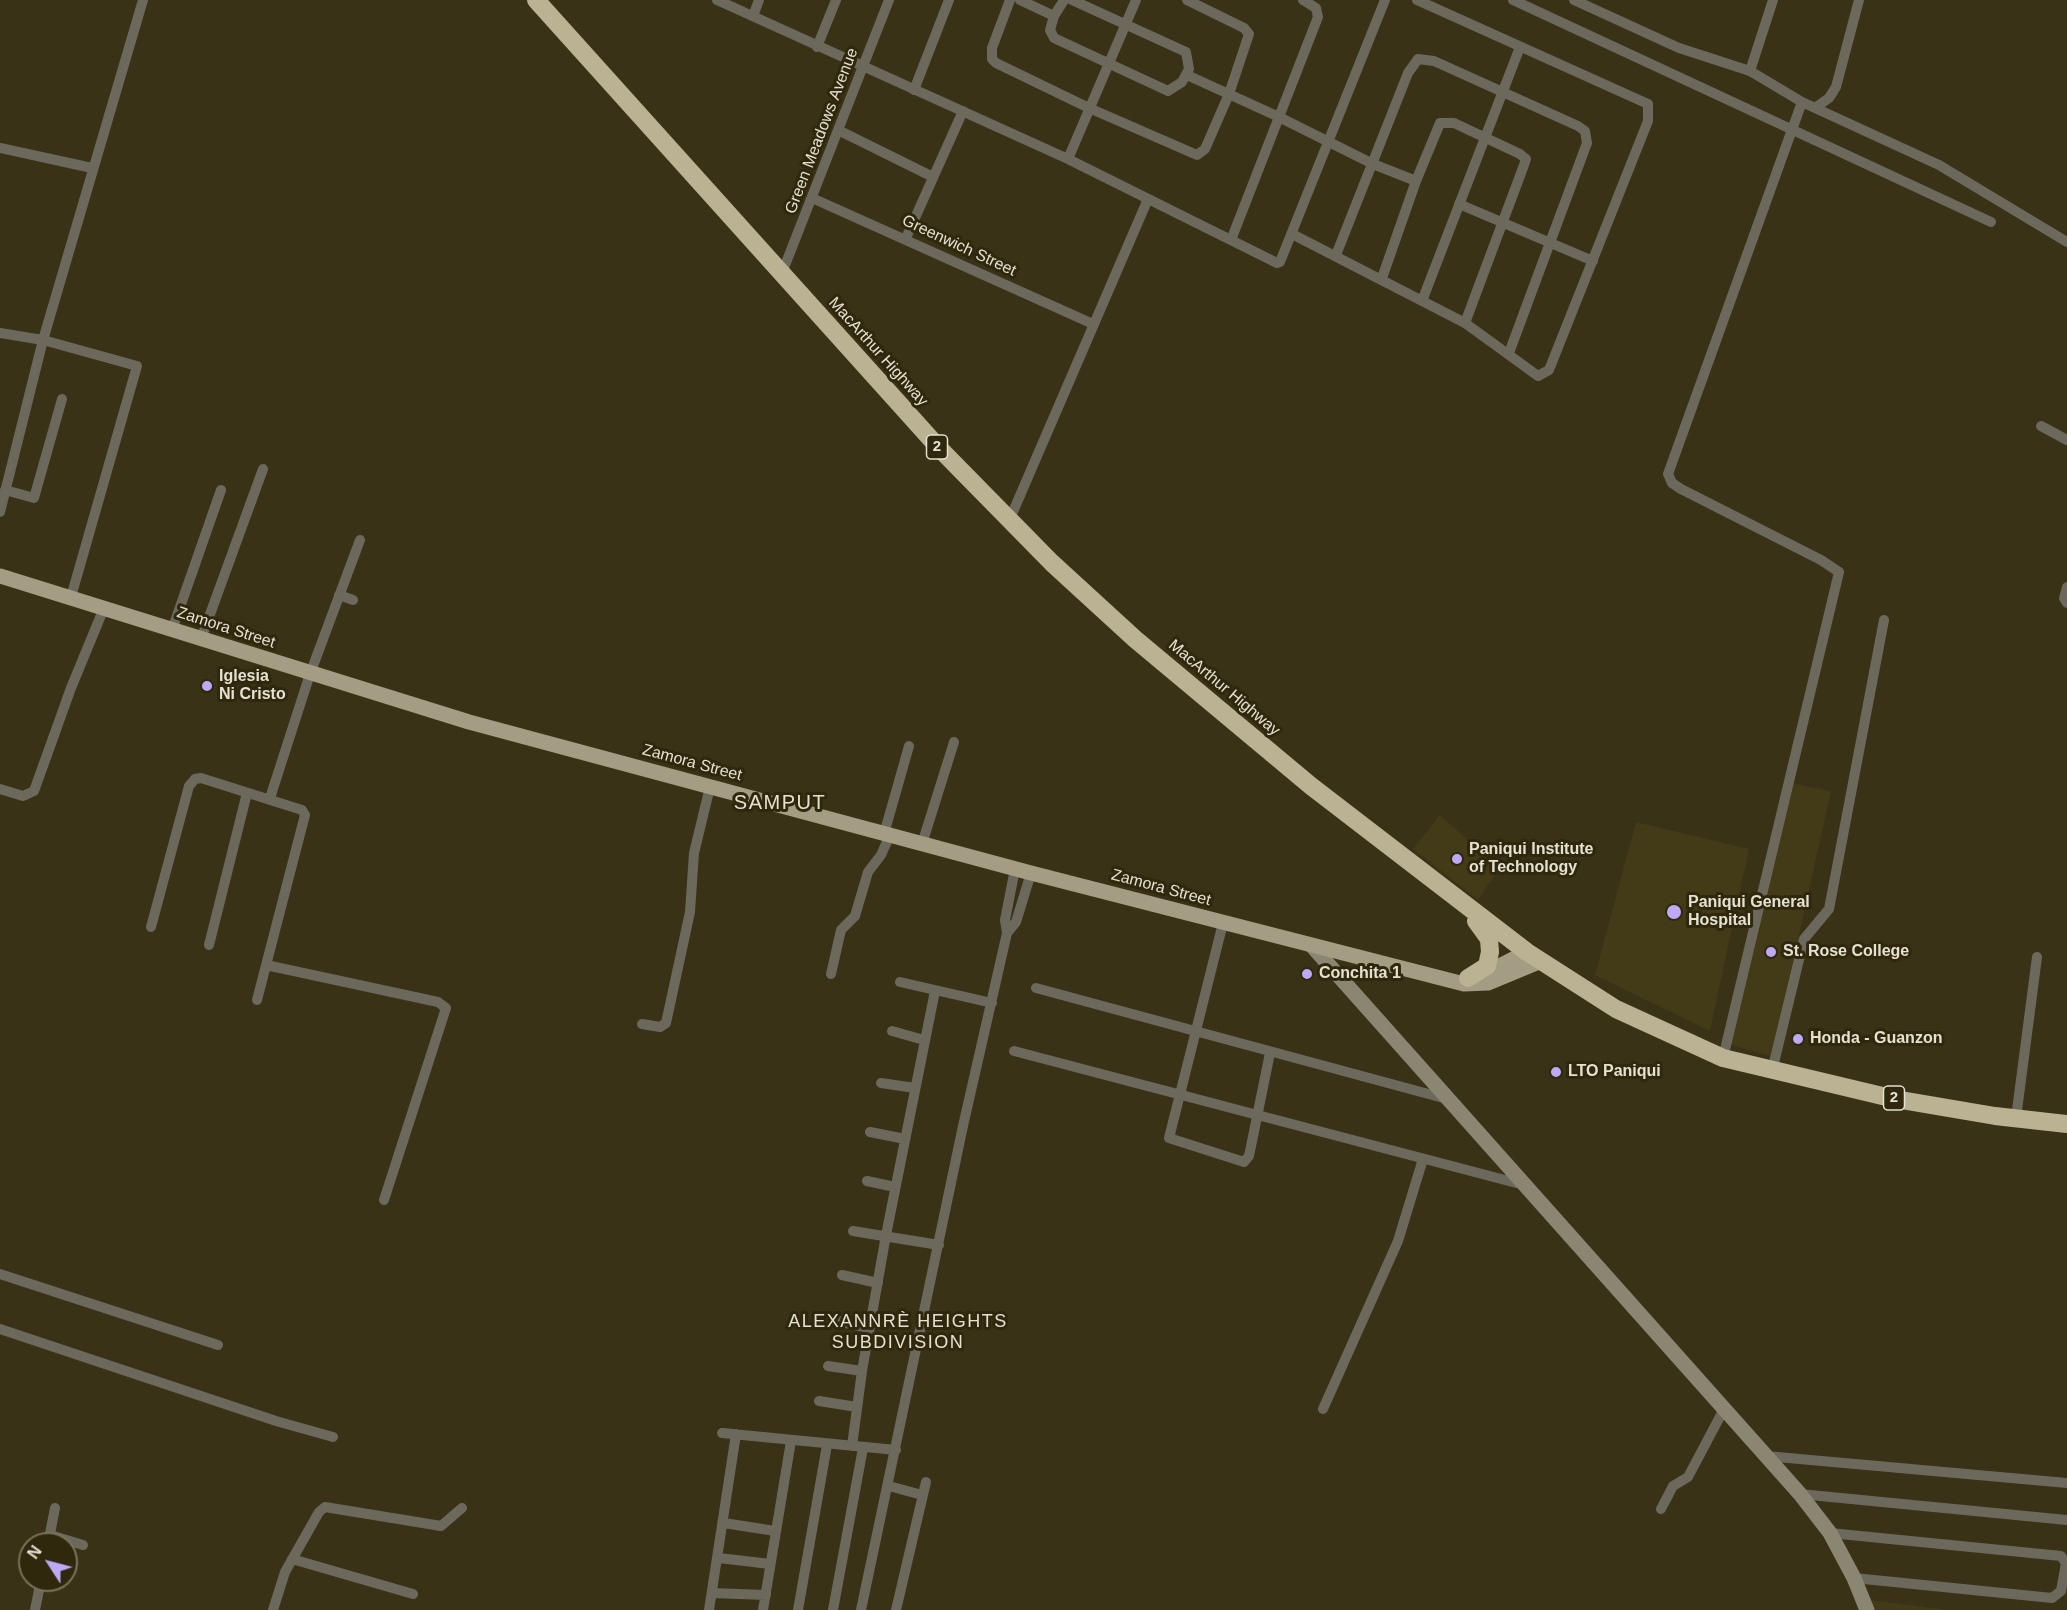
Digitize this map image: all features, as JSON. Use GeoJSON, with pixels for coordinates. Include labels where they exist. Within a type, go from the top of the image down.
{"type":"FeatureCollection","features":[{"type":"Feature","properties":{"kind":"highway","name":"MacArthur Highway"},"geometry":{"type":"LineString","coordinates":[[536,0],[939,448],[1009,520],[1143,647],[1311,786],[1534,957],[1616,1009],[1723,1058],[1895,1099],[2067,1124]]}},
{"type":"Feature","properties":{"kind":"highway"},"geometry":{"type":"LineString","coordinates":[[1457,899],[1485,932],[1491,946],[1487,966],[1463,981]]}},
{"type":"Feature","properties":{"kind":"main road","name":"Zamora Street"},"geometry":{"type":"LineString","coordinates":[[0,576],[469,722],[1015,869],[1312,946],[1463,981],[1500,979],[1534,957]]}},
{"type":"Feature","properties":{"kind":"street"},"geometry":{"type":"LineString","coordinates":[[0,512],[43,340],[143,0]]}},
{"type":"Feature","properties":{"kind":"street"},"geometry":{"type":"LineString","coordinates":[[717,0],[1068,159],[1277,263],[1280,262],[1292,234],[1385,0]]}},
{"type":"Feature","properties":{"kind":"street"},"geometry":{"type":"LineString","coordinates":[[753,16],[759,0]]}},
{"type":"Feature","properties":{"kind":"street"},"geometry":{"type":"LineString","coordinates":[[817,47],[836,0]]}},
{"type":"Feature","properties":{"kind":"street","name":"Green Meadows Avenue"},"geometry":{"type":"LineString","coordinates":[[782,273],[890,0]]}},
{"type":"Feature","properties":{"kind":"street"},"geometry":{"type":"LineString","coordinates":[[914,90],[949,0]]}},
{"type":"Feature","properties":{"kind":"street"},"geometry":{"type":"LineString","coordinates":[[1010,0],[992,48],[992,59],[1002,67],[1089,108],[1197,155],[1205,149],[1229,94],[1249,34],[1248,31],[1187,0]]}},
{"type":"Feature","properties":{"kind":"street"},"geometry":{"type":"LineString","coordinates":[[1020,0],[1054,16]]}},
{"type":"Feature","properties":{"kind":"street"},"geometry":{"type":"LineString","coordinates":[[1064,0],[1054,16],[1050,30],[1054,38],[1168,91],[1179,86],[1187,75],[1189,63],[1186,52],[1072,0]]}},
{"type":"Feature","properties":{"kind":"street"},"geometry":{"type":"LineString","coordinates":[[1068,159],[1136,0]]}},
{"type":"Feature","properties":{"kind":"street"},"geometry":{"type":"LineString","coordinates":[[1231,240],[1318,17],[1316,8],[1303,0]]}},
{"type":"Feature","properties":{"kind":"street"},"geometry":{"type":"LineString","coordinates":[[1292,234],[1465,322],[1538,376],[1549,370],[1648,121],[1648,104],[1417,0]]}},
{"type":"Feature","properties":{"kind":"street"},"geometry":{"type":"LineString","coordinates":[[1513,0],[1991,222]]}},
{"type":"Feature","properties":{"kind":"street"},"geometry":{"type":"LineString","coordinates":[[1574,0],[1679,48],[1750,71],[1802,102],[1939,165],[2067,242]]}},
{"type":"Feature","properties":{"kind":"street"},"geometry":{"type":"LineString","coordinates":[[1750,71],[1773,0]]}},
{"type":"Feature","properties":{"kind":"street"},"geometry":{"type":"LineString","coordinates":[[1815,108],[1829,98],[1836,87],[1859,0]]}},
{"type":"Feature","properties":{"kind":"street"},"geometry":{"type":"LineString","coordinates":[[1422,301],[1520,47]]}},
{"type":"Feature","properties":{"kind":"street"},"geometry":{"type":"LineString","coordinates":[[1336,255],[1408,73],[1418,59],[1434,61],[1578,126],[1587,136],[1582,158],[1509,353]]}},
{"type":"Feature","properties":{"kind":"street"},"geometry":{"type":"LineString","coordinates":[[1187,75],[1279,117],[1373,164],[1416,181]]}},
{"type":"Feature","properties":{"kind":"street"},"geometry":{"type":"LineString","coordinates":[[1723,1058],[1839,572],[1821,560],[1681,489],[1672,483],[1668,474],[1802,102]]}},
{"type":"Feature","properties":{"kind":"street"},"geometry":{"type":"LineString","coordinates":[[906,238],[963,111]]}},
{"type":"Feature","properties":{"kind":"street"},"geometry":{"type":"LineString","coordinates":[[1382,278],[1416,181],[1440,123],[1454,123],[1485,137],[1526,159],[1465,322]]}},
{"type":"Feature","properties":{"kind":"street"},"geometry":{"type":"LineString","coordinates":[[838,130],[933,177]]}},
{"type":"Feature","properties":{"kind":"street"},"geometry":{"type":"LineString","coordinates":[[0,148],[92,168]]}},
{"type":"Feature","properties":{"kind":"street","name":"Greenwich Street"},"geometry":{"type":"LineString","coordinates":[[812,198],[906,238],[1093,324]]}},
{"type":"Feature","properties":{"kind":"street"},"geometry":{"type":"LineString","coordinates":[[1009,520],[1148,198]]}},
{"type":"Feature","properties":{"kind":"street"},"geometry":{"type":"LineString","coordinates":[[1459,204],[1593,261]]}},
{"type":"Feature","properties":{"kind":"street"},"geometry":{"type":"LineString","coordinates":[[0,333],[43,340],[137,366],[71,597]]}},
{"type":"Feature","properties":{"kind":"street"},"geometry":{"type":"LineString","coordinates":[[5,490],[34,498],[62,399]]}},
{"type":"Feature","properties":{"kind":"street"},"geometry":{"type":"LineString","coordinates":[[2041,426],[2067,440]]}},
{"type":"Feature","properties":{"kind":"street"},"geometry":{"type":"LineString","coordinates":[[201,639],[263,469]]}},
{"type":"Feature","properties":{"kind":"street"},"geometry":{"type":"LineString","coordinates":[[172,630],[221,489]]}},
{"type":"Feature","properties":{"kind":"street"},"geometry":{"type":"LineString","coordinates":[[270,798],[310,674],[360,540]]}},
{"type":"Feature","properties":{"kind":"street"},"geometry":{"type":"LineString","coordinates":[[2067,587],[2064,598],[2067,603]]}},
{"type":"Feature","properties":{"kind":"street"},"geometry":{"type":"LineString","coordinates":[[339,595],[353,600]]}},
{"type":"Feature","properties":{"kind":"street"},"geometry":{"type":"LineString","coordinates":[[0,789],[23,796],[34,791],[71,688],[104,608]]}},
{"type":"Feature","properties":{"kind":"street"},"geometry":{"type":"LineString","coordinates":[[1772,1071],[1804,939],[1829,909],[1884,620]]}},
{"type":"Feature","properties":{"kind":"street"},"geometry":{"type":"LineString","coordinates":[[922,844],[954,742]]}},
{"type":"Feature","properties":{"kind":"street"},"geometry":{"type":"LineString","coordinates":[[831,974],[841,930],[855,916],[868,872],[881,855],[909,746]]}},
{"type":"Feature","properties":{"kind":"street"},"geometry":{"type":"LineString","coordinates":[[151,927],[191,782],[201,778],[302,810],[305,815],[257,1000]]}},
{"type":"Feature","properties":{"kind":"street"},"geometry":{"type":"LineString","coordinates":[[642,1024],[660,1027],[666,1023],[690,912],[694,854],[710,787]]}},
{"type":"Feature","properties":{"kind":"street"},"geometry":{"type":"LineString","coordinates":[[209,945],[247,793]]}},
{"type":"Feature","properties":{"kind":"street"},"geometry":{"type":"LineString","coordinates":[[861,1610],[890,1486],[939,1245],[1007,933],[1005,920],[1015,869]]}},
{"type":"Feature","properties":{"kind":"street"},"geometry":{"type":"LineString","coordinates":[[1007,933],[1016,922],[1031,873]]}},
{"type":"Feature","properties":{"kind":"street"},"geometry":{"type":"LineString","coordinates":[[1011,888],[1025,891]]}},
{"type":"Feature","properties":{"kind":"street"},"geometry":{"type":"LineString","coordinates":[[1223,923],[1169,1138],[1241,1162],[1249,1156],[1270,1053]]}},
{"type":"Feature","properties":{"kind":"street"},"geometry":{"type":"LineString","coordinates":[[1312,946],[1800,1494],[1830,1533],[1854,1578],[1867,1610]]}},
{"type":"Feature","properties":{"kind":"street"},"geometry":{"type":"LineString","coordinates":[[2016,1118],[2037,957]]}},
{"type":"Feature","properties":{"kind":"street"},"geometry":{"type":"LineString","coordinates":[[266,965],[438,1002],[446,1008],[384,1200]]}},
{"type":"Feature","properties":{"kind":"street"},"geometry":{"type":"LineString","coordinates":[[900,982],[992,1003]]}},
{"type":"Feature","properties":{"kind":"street"},"geometry":{"type":"LineString","coordinates":[[1036,988],[1195,1033],[1448,1099]]}},
{"type":"Feature","properties":{"kind":"street"},"geometry":{"type":"LineString","coordinates":[[833,1610],[858,1447],[857,1407],[869,1328],[935,991]]}},
{"type":"Feature","properties":{"kind":"street"},"geometry":{"type":"LineString","coordinates":[[892,1031],[924,1040]]}},
{"type":"Feature","properties":{"kind":"street"},"geometry":{"type":"LineString","coordinates":[[1014,1051],[1524,1185]]}},
{"type":"Feature","properties":{"kind":"street"},"geometry":{"type":"LineString","coordinates":[[881,1083],[915,1088]]}},
{"type":"Feature","properties":{"kind":"street"},"geometry":{"type":"LineString","coordinates":[[870,1132],[905,1139]]}},
{"type":"Feature","properties":{"kind":"street"},"geometry":{"type":"LineString","coordinates":[[1323,1409],[1398,1241],[1423,1159]]}},
{"type":"Feature","properties":{"kind":"street"},"geometry":{"type":"LineString","coordinates":[[867,1180],[895,1188]]}},
{"type":"Feature","properties":{"kind":"street"},"geometry":{"type":"LineString","coordinates":[[853,1231],[939,1245]]}},
{"type":"Feature","properties":{"kind":"street"},"geometry":{"type":"LineString","coordinates":[[0,1274],[218,1345]]}},
{"type":"Feature","properties":{"kind":"street"},"geometry":{"type":"LineString","coordinates":[[842,1275],[878,1283]]}},
{"type":"Feature","properties":{"kind":"street"},"geometry":{"type":"LineString","coordinates":[[833,1320],[869,1328]]}},
{"type":"Feature","properties":{"kind":"street"},"geometry":{"type":"LineString","coordinates":[[0,1329],[266,1418],[333,1437]]}},
{"type":"Feature","properties":{"kind":"street"},"geometry":{"type":"LineString","coordinates":[[828,1366],[862,1371]]}},
{"type":"Feature","properties":{"kind":"street"},"geometry":{"type":"LineString","coordinates":[[819,1401],[857,1407]]}},
{"type":"Feature","properties":{"kind":"street"},"geometry":{"type":"LineString","coordinates":[[1661,1509],[1673,1486],[1688,1477],[1724,1409]]}},
{"type":"Feature","properties":{"kind":"street"},"geometry":{"type":"LineString","coordinates":[[722,1433],[896,1450]]}},
{"type":"Feature","properties":{"kind":"street"},"geometry":{"type":"LineString","coordinates":[[709,1610],[719,1558],[736,1434]]}},
{"type":"Feature","properties":{"kind":"street"},"geometry":{"type":"LineString","coordinates":[[763,1610],[791,1441]]}},
{"type":"Feature","properties":{"kind":"street"},"geometry":{"type":"LineString","coordinates":[[798,1610],[827,1445]]}},
{"type":"Feature","properties":{"kind":"street"},"geometry":{"type":"LineString","coordinates":[[1766,1456],[2067,1483]]}},
{"type":"Feature","properties":{"kind":"street"},"geometry":{"type":"LineString","coordinates":[[896,1610],[926,1482]]}},
{"type":"Feature","properties":{"kind":"street"},"geometry":{"type":"LineString","coordinates":[[890,1486],[922,1495]]}},
{"type":"Feature","properties":{"kind":"street"},"geometry":{"type":"LineString","coordinates":[[1800,1494],[2067,1520]]}},
{"type":"Feature","properties":{"kind":"street"},"geometry":{"type":"LineString","coordinates":[[273,1610],[281,1580],[319,1512],[325,1507],[441,1526],[462,1508]]}},
{"type":"Feature","properties":{"kind":"street"},"geometry":{"type":"LineString","coordinates":[[50,1532],[55,1508]]}},
{"type":"Feature","properties":{"kind":"street"},"geometry":{"type":"LineString","coordinates":[[724,1523],[775,1531]]}},
{"type":"Feature","properties":{"kind":"street"},"geometry":{"type":"LineString","coordinates":[[1830,1533],[2061,1556],[2066,1563],[2061,1591],[2052,1598],[1854,1578]]}},
{"type":"Feature","properties":{"kind":"street"},"geometry":{"type":"LineString","coordinates":[[78,1544],[83,1545]]}},
{"type":"Feature","properties":{"kind":"street"},"geometry":{"type":"LineString","coordinates":[[719,1558],[770,1564]]}},
{"type":"Feature","properties":{"kind":"street"},"geometry":{"type":"LineString","coordinates":[[292,1559],[413,1594]]}},
{"type":"Feature","properties":{"kind":"street"},"geometry":{"type":"LineString","coordinates":[[35,1610],[39,1592]]}},
{"type":"Feature","properties":{"kind":"street"},"geometry":{"type":"LineString","coordinates":[[712,1593],[766,1595]]}},
{"type":"Feature","properties":{"kind":"shaded area","name":"St. Rose College"},"geometry":{"type":"Polygon","coordinates":[[[1789,783],[1831,791],[1772,1057],[1726,1043],[1789,783]]]}},
{"type":"Feature","properties":{"kind":"shaded area","name":"Paniqui Institute of Technology"},"geometry":{"type":"Polygon","coordinates":[[[1440,815],[1499,869],[1478,900],[1413,849],[1440,815]]]}},
{"type":"Feature","properties":{"kind":"shaded area","name":"Paniqui General Hospital"},"geometry":{"type":"Polygon","coordinates":[[[1636,822],[1749,849],[1710,1031],[1595,975],[1636,822]]]}},
{"type":"Feature","properties":{"kind":"shaded area"},"geometry":{"type":"Polygon","coordinates":[[[1870,1600],[1946,1610],[1872,1610],[1870,1600]]]}},
{"type":"Feature","properties":{"kind":"place","name":"Iglesia Ni Cristo"},"geometry":{"type":"Point","coordinates":[207,686]}},
{"type":"Feature","properties":{"kind":"place","name":"Paniqui Institute of Technology"},"geometry":{"type":"Point","coordinates":[1457,859]}},
{"type":"Feature","properties":{"kind":"place","name":"Paniqui General Hospital"},"geometry":{"type":"Point","coordinates":[1674,912]}},
{"type":"Feature","properties":{"kind":"place","name":"St. Rose College"},"geometry":{"type":"Point","coordinates":[1771,952]}},
{"type":"Feature","properties":{"kind":"place","name":"Conchita 1"},"geometry":{"type":"Point","coordinates":[1307,974]}},
{"type":"Feature","properties":{"kind":"place","name":"Honda - Guanzon"},"geometry":{"type":"Point","coordinates":[1798,1039]}},
{"type":"Feature","properties":{"kind":"place","name":"LTO Paniqui"},"geometry":{"type":"Point","coordinates":[1556,1072]}},
{"type":"Feature","properties":{"kind":"district","name":"SAMPUT"},"geometry":{"type":"Point","coordinates":[780,803]}},
{"type":"Feature","properties":{"kind":"district","name":"ALEXANNRÈ HEIGHTS SUBDIVISION"},"geometry":{"type":"Point","coordinates":[898,1332]}}]}
